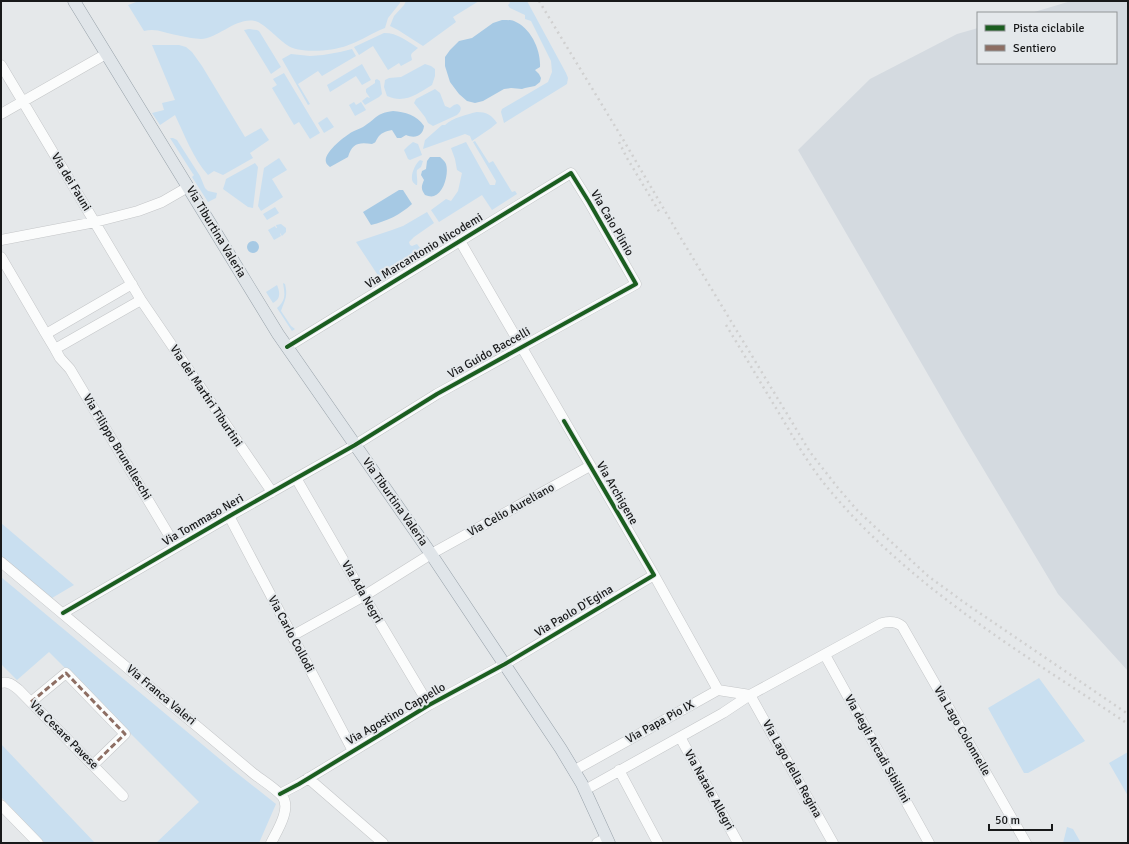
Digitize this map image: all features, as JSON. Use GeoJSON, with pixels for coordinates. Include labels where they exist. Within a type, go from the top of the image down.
{"type":"FeatureCollection","features":[{"type":"Feature","properties":{"kind":"main road","name":"Via Tiburtina Valeria"},"geometry":{"type":"LineString","coordinates":[[74,1],[287,347],[432,554],[575,770],[585,790],[604,841]]}},
{"type":"Feature","properties":{"kind":"street"},"geometry":{"type":"LineString","coordinates":[[1,114],[106,54]]}},
{"type":"Feature","properties":{"kind":"street","name":"Via dei Fauni"},"geometry":{"type":"LineString","coordinates":[[1,65],[141,300]]}},
{"type":"Feature","properties":{"kind":"street","name":"Via Marcantonio Nicodemi"},"geometry":{"type":"LineString","coordinates":[[287,347],[571,173]]}},
{"type":"Feature","properties":{"kind":"street","name":"Via Caio Plinio"},"geometry":{"type":"LineString","coordinates":[[571,173],[636,284]]}},
{"type":"Feature","properties":{"kind":"street"},"geometry":{"type":"LineString","coordinates":[[1,240],[95,222],[138,211],[173,197],[188,187]]}},
{"type":"Feature","properties":{"kind":"street","name":"Via Archigene"},"geometry":{"type":"LineString","coordinates":[[460,241],[654,575],[718,690]]}},
{"type":"Feature","properties":{"kind":"street","name":"Via Filippo Brunelleschi"},"geometry":{"type":"LineString","coordinates":[[1,257],[60,358],[70,369],[176,547]]}},
{"type":"Feature","properties":{"kind":"street"},"geometry":{"type":"LineString","coordinates":[[46,334],[132,284]]}},
{"type":"Feature","properties":{"kind":"street","name":"Via Guido Baccelli"},"geometry":{"type":"LineString","coordinates":[[355,445],[437,394],[636,284]]}},
{"type":"Feature","properties":{"kind":"street"},"geometry":{"type":"LineString","coordinates":[[55,349],[141,300]]}},
{"type":"Feature","properties":{"kind":"street","name":"Via dei Martiri Tiburtini"},"geometry":{"type":"LineString","coordinates":[[141,300],[272,492]]}},
{"type":"Feature","properties":{"kind":"street","name":"Via Tommaso Neri"},"geometry":{"type":"LineString","coordinates":[[64,613],[229,516],[355,445]]}},
{"type":"Feature","properties":{"kind":"street","name":"Via Celio Aureliano"},"geometry":{"type":"LineString","coordinates":[[292,636],[364,596],[432,554],[590,466]]}},
{"type":"Feature","properties":{"kind":"street","name":"Via Ada Negri"},"geometry":{"type":"LineString","coordinates":[[296,478],[429,705]]}},
{"type":"Feature","properties":{"kind":"street","name":"Via Carlo Collodi"},"geometry":{"type":"LineString","coordinates":[[229,516],[353,751]]}},
{"type":"Feature","properties":{"kind":"street","name":"Via Franca Valeri"},"geometry":{"type":"LineString","coordinates":[[1,562],[64,613],[254,774],[280,794]]}},
{"type":"Feature","properties":{"kind":"street","name":"Via Paolo D'Egina"},"geometry":{"type":"LineString","coordinates":[[505,664],[654,575]]}},
{"type":"Feature","properties":{"kind":"street","name":"Via Papa Pio IX"},"geometry":{"type":"LineString","coordinates":[[585,790],[723,713],[750,695],[882,623],[895,621]]}},
{"type":"Feature","properties":{"kind":"street","name":"Via Lago Colonnelle"},"geometry":{"type":"LineString","coordinates":[[895,621],[902,626],[1026,843]]}},
{"type":"Feature","properties":{"kind":"street","name":"Via degli Arcadi Sibillini"},"geometry":{"type":"LineString","coordinates":[[825,655],[929,843]]}},
{"type":"Feature","properties":{"kind":"street","name":"Via Agostino Cappello"},"geometry":{"type":"LineString","coordinates":[[280,794],[429,705],[505,664]]}},
{"type":"Feature","properties":{"kind":"street"},"geometry":{"type":"LineString","coordinates":[[30,702],[66,673],[125,734],[93,765]]}},
{"type":"Feature","properties":{"kind":"street","name":"Via Cesare Pavese"},"geometry":{"type":"LineString","coordinates":[[1,683],[11,684],[19,690],[123,796]]}},
{"type":"Feature","properties":{"kind":"street"},"geometry":{"type":"LineString","coordinates":[[718,690],[750,695]]}},
{"type":"Feature","properties":{"kind":"street","name":"Via Papa Pio IX"},"geometry":{"type":"LineString","coordinates":[[575,770],[718,690]]}},
{"type":"Feature","properties":{"kind":"street","name":"Via Lago della Regina"},"geometry":{"type":"LineString","coordinates":[[750,695],[833,843]]}},
{"type":"Feature","properties":{"kind":"street","name":"Via Natale Allegri"},"geometry":{"type":"LineString","coordinates":[[680,737],[738,843]]}},
{"type":"Feature","properties":{"kind":"street"},"geometry":{"type":"LineString","coordinates":[[619,770],[658,843]]}},
{"type":"Feature","properties":{"kind":"street"},"geometry":{"type":"LineString","coordinates":[[308,778],[383,843]]}},
{"type":"Feature","properties":{"kind":"street"},"geometry":{"type":"LineString","coordinates":[[271,843],[299,784]]}},
{"type":"Feature","properties":{"kind":"street"},"geometry":{"type":"LineString","coordinates":[[280,794],[286,804],[283,818]]}},
{"type":"Feature","properties":{"kind":"street"},"geometry":{"type":"LineString","coordinates":[[1,805],[38,843]]}},
{"type":"Feature","properties":{"kind":"shaded area"},"geometry":{"type":"Polygon","coordinates":[[[139,1],[400,1],[400,3],[388,18],[385,28],[355,43],[340,48],[307,51],[292,48],[259,22],[255,21],[241,22],[208,38],[201,39],[157,30],[144,31],[128,5],[139,1]]]}},
{"type":"Feature","properties":{"kind":"shaded area"},"geometry":{"type":"Polygon","coordinates":[[[406,1],[479,1],[453,17],[456,22],[423,46],[390,26],[394,16],[406,1]]]}},
{"type":"Feature","properties":{"kind":"shaded area"},"geometry":{"type":"Polygon","coordinates":[[[509,1],[527,1],[568,78],[567,84],[504,123],[501,112],[502,109],[548,82],[552,72],[551,61],[531,21],[525,19],[525,15],[510,8],[508,5],[510,3],[509,1]]]}},
{"type":"Feature","properties":{"kind":"shaded area"},"geometry":{"type":"Polygon","coordinates":[[[1071,1],[1128,1],[1128,671],[1058,594],[963,435],[798,150],[870,79],[957,34],[977,28],[977,64],[1117,64],[1117,12],[1034,12],[1071,1]]]}},
{"type":"Feature","properties":{"kind":"shaded area"},"geometry":{"type":"Polygon","coordinates":[[[502,20],[513,21],[520,24],[534,40],[540,60],[540,67],[535,70],[541,78],[540,82],[535,86],[522,89],[504,89],[483,101],[475,103],[467,101],[459,94],[450,82],[445,66],[445,57],[459,41],[472,38],[493,23],[502,20]]]}},
{"type":"Feature","properties":{"kind":"shaded area"},"geometry":{"type":"Polygon","coordinates":[[[249,29],[259,31],[281,67],[271,74],[244,30],[249,29]]]}},
{"type":"Feature","properties":{"kind":"shaded area"},"geometry":{"type":"Polygon","coordinates":[[[384,33],[394,34],[418,48],[411,55],[412,60],[401,66],[399,63],[388,70],[373,46],[359,55],[354,47],[384,33]]]}},
{"type":"Feature","properties":{"kind":"shaded area"},"geometry":{"type":"Polygon","coordinates":[[[152,45],[179,45],[186,47],[192,52],[202,66],[245,137],[261,128],[269,140],[250,153],[253,158],[223,175],[214,171],[208,175],[194,154],[175,115],[160,125],[152,113],[164,110],[162,103],[175,100],[152,45]]]}},
{"type":"Feature","properties":{"kind":"shaded area"},"geometry":{"type":"Polygon","coordinates":[[[352,49],[356,56],[322,76],[318,71],[298,84],[310,104],[308,105],[282,59],[291,54],[310,56],[323,55],[352,49]]]}},
{"type":"Feature","properties":{"kind":"shaded area"},"geometry":{"type":"Polygon","coordinates":[[[362,64],[371,80],[362,85],[356,76],[330,92],[327,85],[362,64]]]}},
{"type":"Feature","properties":{"kind":"shaded area"},"geometry":{"type":"Polygon","coordinates":[[[425,64],[435,69],[435,76],[432,85],[411,97],[400,99],[387,96],[384,87],[385,80],[389,78],[401,77],[425,64]]]}},
{"type":"Feature","properties":{"kind":"shaded area"},"geometry":{"type":"Polygon","coordinates":[[[284,73],[320,133],[310,139],[299,122],[294,125],[272,88],[277,85],[273,79],[284,73]]]}},
{"type":"Feature","properties":{"kind":"shaded area"},"geometry":{"type":"Polygon","coordinates":[[[377,79],[380,81],[382,94],[365,105],[362,101],[367,97],[370,98],[366,92],[366,89],[375,83],[375,80],[377,79]]]}},
{"type":"Feature","properties":{"kind":"shaded area"},"geometry":{"type":"Polygon","coordinates":[[[435,89],[440,93],[445,106],[450,108],[457,104],[461,109],[457,115],[433,126],[428,123],[414,103],[416,99],[435,89]]]}},
{"type":"Feature","properties":{"kind":"shaded area"},"geometry":{"type":"Polygon","coordinates":[[[354,102],[356,105],[361,102],[366,110],[355,116],[349,105],[354,102]]]}},
{"type":"Feature","properties":{"kind":"shaded area"},"geometry":{"type":"Polygon","coordinates":[[[393,111],[406,113],[418,119],[424,126],[422,132],[415,137],[406,135],[401,138],[397,138],[392,130],[388,131],[380,135],[372,144],[357,144],[354,146],[348,157],[330,167],[326,163],[328,154],[335,145],[345,137],[353,131],[363,127],[379,115],[393,111]]]}},
{"type":"Feature","properties":{"kind":"shaded area"},"geometry":{"type":"Polygon","coordinates":[[[477,112],[488,114],[497,123],[472,141],[470,136],[465,134],[423,149],[425,140],[442,125],[445,125],[460,117],[477,112]]]}},
{"type":"Feature","properties":{"kind":"shaded area"},"geometry":{"type":"Polygon","coordinates":[[[327,117],[334,127],[324,133],[318,123],[327,117]]]}},
{"type":"Feature","properties":{"kind":"shaded area"},"geometry":{"type":"Polygon","coordinates":[[[170,138],[177,140],[200,176],[205,188],[208,191],[217,193],[216,198],[208,202],[192,177],[194,175],[170,138]]]}},
{"type":"Feature","properties":{"kind":"shaded area"},"geometry":{"type":"Polygon","coordinates":[[[475,141],[489,163],[493,161],[512,192],[515,191],[517,194],[492,210],[482,195],[439,222],[431,210],[446,199],[451,201],[458,191],[462,173],[457,170],[451,148],[466,142],[490,185],[495,185],[496,181],[473,142],[475,141]]]}},
{"type":"Feature","properties":{"kind":"shaded area"},"geometry":{"type":"Polygon","coordinates":[[[413,142],[418,144],[422,155],[410,160],[408,159],[404,150],[413,142]]]}},
{"type":"Feature","properties":{"kind":"shaded area"},"geometry":{"type":"Polygon","coordinates":[[[430,157],[440,157],[445,162],[447,168],[443,187],[438,194],[434,196],[425,195],[422,188],[424,180],[421,175],[422,171],[426,169],[427,161],[430,157]]]}},
{"type":"Feature","properties":{"kind":"shaded area"},"geometry":{"type":"Polygon","coordinates":[[[279,158],[287,170],[272,179],[283,197],[261,211],[258,206],[264,168],[279,158]]]}},
{"type":"Feature","properties":{"kind":"shaded area"},"geometry":{"type":"Polygon","coordinates":[[[420,160],[423,161],[421,167],[417,170],[416,185],[412,181],[412,174],[415,166],[420,160]]]}},
{"type":"Feature","properties":{"kind":"shaded area"},"geometry":{"type":"Polygon","coordinates":[[[255,163],[258,167],[253,208],[248,207],[223,189],[226,179],[255,163]]]}},
{"type":"Feature","properties":{"kind":"shaded area"},"geometry":{"type":"Polygon","coordinates":[[[399,190],[403,190],[412,204],[393,217],[371,225],[363,212],[399,190]]]}},
{"type":"Feature","properties":{"kind":"shaded area"},"geometry":{"type":"Polygon","coordinates":[[[275,207],[279,213],[267,220],[263,214],[275,207]]]}},
{"type":"Feature","properties":{"kind":"shaded area"},"geometry":{"type":"Polygon","coordinates":[[[427,212],[434,223],[409,242],[412,246],[417,244],[424,253],[381,280],[356,242],[403,226],[427,212]]]}},
{"type":"Feature","properties":{"kind":"shaded area"},"geometry":{"type":"Polygon","coordinates":[[[281,224],[286,228],[286,232],[282,236],[280,233],[281,236],[274,240],[268,230],[275,226],[277,228],[276,225],[281,224]]]}},
{"type":"Feature","properties":{"kind":"shaded area"},"geometry":{"type":"Polygon","coordinates":[[[251,241],[255,241],[259,247],[255,253],[251,253],[247,249],[247,245],[251,241]]]}},
{"type":"Feature","properties":{"kind":"shaded area"},"geometry":{"type":"Polygon","coordinates":[[[283,283],[285,284],[286,288],[286,295],[281,311],[291,326],[295,329],[292,331],[277,308],[284,297],[283,283]]]}},
{"type":"Feature","properties":{"kind":"shaded area"},"geometry":{"type":"Polygon","coordinates":[[[277,285],[279,297],[273,303],[266,292],[277,285]]]}},
{"type":"Feature","properties":{"kind":"shaded area"},"geometry":{"type":"Polygon","coordinates":[[[1,523],[74,585],[52,598],[1,556],[1,523]]]}},
{"type":"Feature","properties":{"kind":"shaded area"},"geometry":{"type":"Polygon","coordinates":[[[1,577],[276,804],[259,843],[156,843],[199,802],[49,652],[17,680],[1,665],[1,577]]]}},
{"type":"Feature","properties":{"kind":"shaded area"},"geometry":{"type":"Polygon","coordinates":[[[1039,678],[1085,741],[1028,773],[1024,773],[988,708],[1039,678]]]}},
{"type":"Feature","properties":{"kind":"shaded area"},"geometry":{"type":"Polygon","coordinates":[[[1,744],[95,843],[45,843],[1,797],[1,744]]]}},
{"type":"Feature","properties":{"kind":"shaded area"},"geometry":{"type":"Polygon","coordinates":[[[1128,752],[1128,796],[1109,763],[1128,752]]]}},
{"type":"Feature","properties":{"kind":"shaded area"},"geometry":{"type":"Polygon","coordinates":[[[1067,827],[1073,829],[1081,843],[1063,843],[1067,827]]]}},
{"type":"Feature","properties":{"kind":"railway"},"geometry":{"type":"LineString","coordinates":[[539,1],[810,452],[838,488],[857,510],[928,576],[965,603],[1128,714]]}},
{"type":"Feature","properties":{"kind":"railway"},"geometry":{"type":"LineString","coordinates":[[619,142],[660,213]]}},
{"type":"Feature","properties":{"kind":"railway"},"geometry":{"type":"LineString","coordinates":[[726,325],[811,466],[832,493],[864,528],[898,560],[972,619],[1128,724]]}},
{"type":"Feature","properties":{"kind":"marked path"},"geometry":{"type":"LineString","coordinates":[[31,702],[66,673],[125,734],[93,765]]}},
{"type":"Feature","properties":{"kind":"cycle path"},"geometry":{"type":"LineString","coordinates":[[63,613],[355,445],[437,394],[636,284],[571,173],[287,347]]}},
{"type":"Feature","properties":{"kind":"cycle path"},"geometry":{"type":"LineString","coordinates":[[280,794],[429,705],[505,664],[654,575],[564,421]]}}]}
